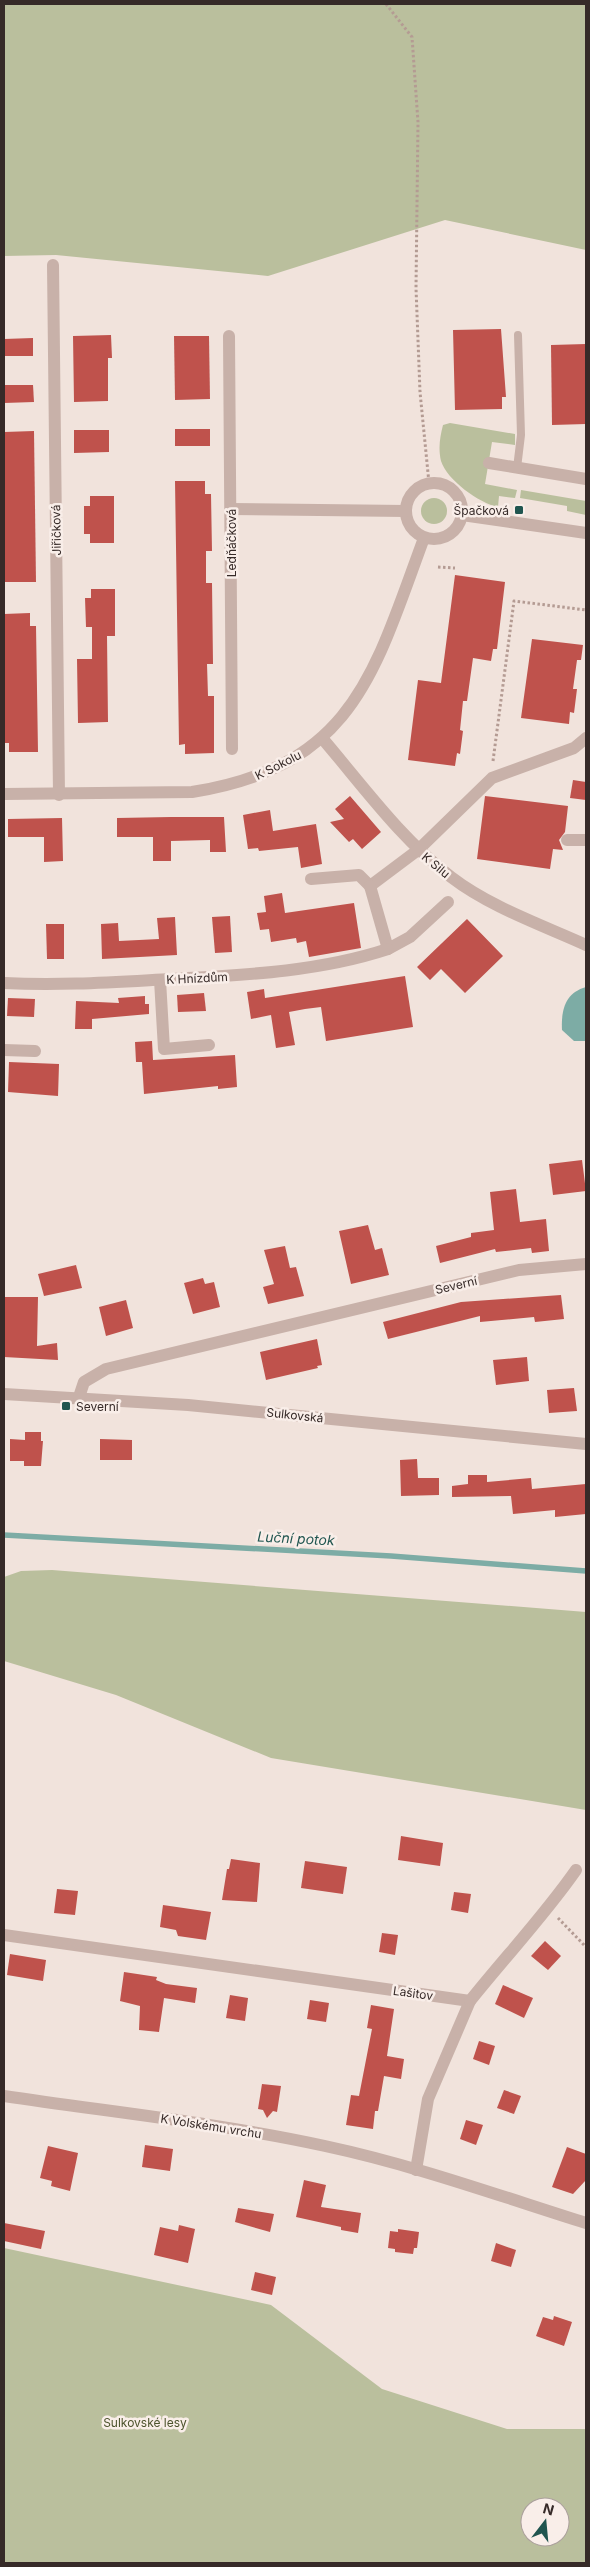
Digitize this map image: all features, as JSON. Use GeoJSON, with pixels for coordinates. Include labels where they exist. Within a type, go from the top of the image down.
{"type":"FeatureCollection","features":[{"type":"Feature","properties":{"kind":"street","name":"Jiřičková"},"geometry":{"type":"LineString","coordinates":[[53,265],[59,795]]}},
{"type":"Feature","properties":{"kind":"street","name":"Ledňáčková"},"geometry":{"type":"LineString","coordinates":[[230,336],[232,749]]}},
{"type":"Feature","properties":{"kind":"street"},"geometry":{"type":"LineString","coordinates":[[489,463],[586,479]]}},
{"type":"Feature","properties":{"kind":"street"},"geometry":{"type":"LineString","coordinates":[[429,483],[444,485],[457,494],[462,508],[460,522],[451,534],[438,539],[424,538],[409,524],[406,511],[412,493],[429,483]]}},
{"type":"Feature","properties":{"kind":"street"},"geometry":{"type":"LineString","coordinates":[[231,509],[406,511]]}},
{"type":"Feature","properties":{"kind":"street"},"geometry":{"type":"LineString","coordinates":[[462,515],[586,533]]}},
{"type":"Feature","properties":{"kind":"street","name":"K Sokolu"},"geometry":{"type":"LineString","coordinates":[[4,794],[59,795],[192,792],[222,787],[250,779],[303,753],[322,738],[354,702],[368,680],[424,538]]}},
{"type":"Feature","properties":{"kind":"street","name":"K Silu"},"geometry":{"type":"LineString","coordinates":[[322,738],[418,850],[452,878],[500,906],[586,945]]}},
{"type":"Feature","properties":{"kind":"street"},"geometry":{"type":"LineString","coordinates":[[370,886],[418,850],[492,778],[574,748],[586,738]]}},
{"type":"Feature","properties":{"kind":"street"},"geometry":{"type":"LineString","coordinates":[[568,840],[586,840]]}},
{"type":"Feature","properties":{"kind":"street"},"geometry":{"type":"LineString","coordinates":[[311,879],[359,875],[370,886],[388,949]]}},
{"type":"Feature","properties":{"kind":"street","name":"K Hnízdům"},"geometry":{"type":"LineString","coordinates":[[4,983],[53,985],[270,974],[365,956],[388,949],[410,937],[448,902]]}},
{"type":"Feature","properties":{"kind":"street"},"geometry":{"type":"LineString","coordinates":[[160,980],[164,1048],[209,1045]]}},
{"type":"Feature","properties":{"kind":"street"},"geometry":{"type":"LineString","coordinates":[[4,1050],[35,1051]]}},
{"type":"Feature","properties":{"kind":"street","name":"Severní"},"geometry":{"type":"LineString","coordinates":[[79,1397],[84,1382],[106,1369],[519,1270],[586,1264]]}},
{"type":"Feature","properties":{"kind":"street","name":"Sulkovská"},"geometry":{"type":"LineString","coordinates":[[4,1394],[188,1405],[586,1444]]}},
{"type":"Feature","properties":{"kind":"street"},"geometry":{"type":"LineString","coordinates":[[576,1870],[549,1909],[515,1945],[470,2001],[428,2099],[416,2170],[586,2223]]}},
{"type":"Feature","properties":{"kind":"street","name":"Lašitov"},"geometry":{"type":"LineString","coordinates":[[4,1935],[470,2001]]}},
{"type":"Feature","properties":{"kind":"street","name":"K Volskému vrchu"},"geometry":{"type":"LineString","coordinates":[[4,2096],[242,2130],[325,2146],[416,2170]]}},
{"type":"Feature","properties":{"kind":"lane"},"geometry":{"type":"LineString","coordinates":[[517,468],[521,435],[518,335]]}},
{"type":"Feature","properties":{"kind":"path"},"geometry":{"type":"LineString","coordinates":[[386,4],[412,37],[418,122],[416,288],[419,382],[429,483]]}},
{"type":"Feature","properties":{"kind":"path"},"geometry":{"type":"LineString","coordinates":[[438,567],[455,568]]}},
{"type":"Feature","properties":{"kind":"path"},"geometry":{"type":"LineString","coordinates":[[492,778],[494,749],[514,601],[586,610]]}},
{"type":"Feature","properties":{"kind":"path"},"geometry":{"type":"LineString","coordinates":[[549,1909],[586,1947]]}},
{"type":"Feature","properties":{"kind":"green space"},"geometry":{"type":"Polygon","coordinates":[[[4,4],[586,4],[586,250],[445,220],[268,276],[56,255],[4,256],[4,4]]]}},
{"type":"Feature","properties":{"kind":"green space"},"geometry":{"type":"Polygon","coordinates":[[[450,423],[515,434],[515,445],[492,442],[485,484],[517,490],[515,498],[499,496],[498,507],[490,505],[473,496],[450,476],[441,461],[440,438],[443,425],[450,423]]]}},
{"type":"Feature","properties":{"kind":"green space"},"geometry":{"type":"Polygon","coordinates":[[[521,490],[586,501],[586,515],[567,511],[567,506],[520,498],[521,490]]]}},
{"type":"Feature","properties":{"kind":"green space"},"geometry":{"type":"Polygon","coordinates":[[[434,498],[443,502],[447,511],[443,520],[434,524],[425,520],[421,511],[425,502],[434,498]]]}},
{"type":"Feature","properties":{"kind":"green space"},"geometry":{"type":"Polygon","coordinates":[[[52,1570],[586,1612],[586,1810],[271,1758],[116,1695],[4,1661],[4,1577],[21,1571],[52,1570]]]}},
{"type":"Feature","properties":{"kind":"green space","name":"Sulkovské lesy"},"geometry":{"type":"Polygon","coordinates":[[[4,2248],[271,2305],[382,2389],[507,2429],[586,2429],[586,2563],[4,2563],[4,2248]]]}},
{"type":"Feature","properties":{"kind":"water"},"geometry":{"type":"Polygon","coordinates":[[[586,987],[586,1041],[574,1041],[562,1030],[562,1016],[566,1003],[573,993],[586,987]]]}},
{"type":"Feature","properties":{"kind":"building"},"geometry":{"type":"Polygon","coordinates":[[[501,329],[506,397],[502,397],[502,409],[455,410],[453,330],[501,329]]]}},
{"type":"Feature","properties":{"kind":"building"},"geometry":{"type":"Polygon","coordinates":[[[111,335],[112,358],[108,358],[108,401],[74,402],[73,336],[111,335]]]}},
{"type":"Feature","properties":{"kind":"building"},"geometry":{"type":"Polygon","coordinates":[[[174,336],[209,336],[210,399],[175,400],[174,336]]]}},
{"type":"Feature","properties":{"kind":"building"},"geometry":{"type":"Polygon","coordinates":[[[33,338],[33,356],[4,356],[4,339],[33,338]]]}},
{"type":"Feature","properties":{"kind":"building"},"geometry":{"type":"Polygon","coordinates":[[[586,344],[586,424],[552,425],[551,345],[586,344]]]}},
{"type":"Feature","properties":{"kind":"building"},"geometry":{"type":"Polygon","coordinates":[[[4,385],[33,385],[34,402],[4,403],[4,385]]]}},
{"type":"Feature","properties":{"kind":"building"},"geometry":{"type":"Polygon","coordinates":[[[175,429],[210,429],[210,446],[175,446],[175,429]]]}},
{"type":"Feature","properties":{"kind":"building"},"geometry":{"type":"Polygon","coordinates":[[[74,430],[109,430],[109,452],[74,453],[74,430]]]}},
{"type":"Feature","properties":{"kind":"building"},"geometry":{"type":"Polygon","coordinates":[[[34,431],[36,582],[4,582],[4,432],[34,431]]]}},
{"type":"Feature","properties":{"kind":"building"},"geometry":{"type":"Polygon","coordinates":[[[175,481],[205,481],[205,494],[211,494],[212,551],[206,551],[206,583],[212,583],[213,664],[207,664],[208,696],[214,696],[214,753],[185,754],[185,744],[179,745],[175,481]]]}},
{"type":"Feature","properties":{"kind":"building"},"geometry":{"type":"Polygon","coordinates":[[[90,496],[114,496],[114,543],[90,543],[90,534],[84,534],[84,506],[90,506],[90,496]]]}},
{"type":"Feature","properties":{"kind":"building"},"geometry":{"type":"Polygon","coordinates":[[[455,575],[505,582],[497,649],[493,649],[491,661],[473,658],[467,701],[463,701],[460,730],[463,731],[460,754],[457,753],[455,766],[408,760],[418,680],[441,683],[455,575]]]}},
{"type":"Feature","properties":{"kind":"building"},"geometry":{"type":"Polygon","coordinates":[[[91,589],[115,589],[115,636],[107,636],[108,722],[78,723],[77,659],[92,659],[92,627],[86,627],[85,598],[91,598],[91,589]]]}},
{"type":"Feature","properties":{"kind":"building"},"geometry":{"type":"Polygon","coordinates":[[[30,613],[30,626],[36,626],[38,752],[9,752],[9,743],[4,743],[4,614],[30,613]]]}},
{"type":"Feature","properties":{"kind":"building"},"geometry":{"type":"Polygon","coordinates":[[[532,639],[583,645],[581,660],[577,660],[573,689],[577,689],[574,713],[570,712],[569,724],[521,718],[532,639]]]}},
{"type":"Feature","properties":{"kind":"building"},"geometry":{"type":"Polygon","coordinates":[[[573,780],[586,782],[586,800],[570,798],[573,780]]]}},
{"type":"Feature","properties":{"kind":"building"},"geometry":{"type":"Polygon","coordinates":[[[350,796],[381,832],[362,849],[353,839],[349,842],[330,822],[344,819],[335,809],[350,796]]]}},
{"type":"Feature","properties":{"kind":"building"},"geometry":{"type":"Polygon","coordinates":[[[485,796],[568,806],[565,832],[559,840],[563,850],[553,849],[550,869],[477,859],[485,796]]]}},
{"type":"Feature","properties":{"kind":"building"},"geometry":{"type":"Polygon","coordinates":[[[270,810],[273,831],[316,824],[322,864],[301,868],[298,847],[259,851],[258,848],[248,849],[243,815],[270,810]]]}},
{"type":"Feature","properties":{"kind":"building"},"geometry":{"type":"Polygon","coordinates":[[[224,817],[226,852],[210,852],[210,840],[171,841],[171,861],[153,861],[153,837],[117,837],[117,818],[224,817]]]}},
{"type":"Feature","properties":{"kind":"building"},"geometry":{"type":"Polygon","coordinates":[[[62,818],[63,861],[44,862],[44,837],[8,837],[8,819],[62,818]]]}},
{"type":"Feature","properties":{"kind":"building"},"geometry":{"type":"Polygon","coordinates":[[[282,893],[285,913],[354,903],[361,948],[309,957],[306,941],[297,943],[296,938],[271,942],[269,929],[260,930],[257,913],[266,912],[264,896],[282,893]]]}},
{"type":"Feature","properties":{"kind":"building"},"geometry":{"type":"Polygon","coordinates":[[[230,916],[232,952],[215,953],[212,917],[230,916]]]}},
{"type":"Feature","properties":{"kind":"building"},"geometry":{"type":"Polygon","coordinates":[[[175,917],[177,955],[102,959],[101,924],[118,923],[119,941],[159,939],[157,918],[175,917]]]}},
{"type":"Feature","properties":{"kind":"building"},"geometry":{"type":"Polygon","coordinates":[[[467,919],[503,956],[465,993],[441,969],[430,980],[417,967],[467,919]]]}},
{"type":"Feature","properties":{"kind":"building"},"geometry":{"type":"Polygon","coordinates":[[[46,924],[64,924],[64,959],[47,959],[46,924]]]}},
{"type":"Feature","properties":{"kind":"building"},"geometry":{"type":"Polygon","coordinates":[[[405,976],[413,1027],[326,1041],[321,1007],[305,1009],[289,1012],[295,1045],[276,1048],[271,1015],[251,1019],[247,992],[264,989],[265,998],[405,976]]]}},
{"type":"Feature","properties":{"kind":"building"},"geometry":{"type":"Polygon","coordinates":[[[204,993],[206,1011],[178,1012],[177,995],[204,993]]]}},
{"type":"Feature","properties":{"kind":"building"},"geometry":{"type":"Polygon","coordinates":[[[145,996],[145,1004],[149,1004],[149,1014],[92,1019],[92,1029],[75,1029],[76,1001],[119,1003],[118,998],[145,996]]]}},
{"type":"Feature","properties":{"kind":"building"},"geometry":{"type":"Polygon","coordinates":[[[8,998],[35,999],[34,1017],[7,1016],[8,998]]]}},
{"type":"Feature","properties":{"kind":"building"},"geometry":{"type":"Polygon","coordinates":[[[152,1041],[153,1060],[235,1055],[237,1087],[218,1089],[218,1086],[144,1094],[142,1062],[136,1062],[135,1042],[152,1041]]]}},
{"type":"Feature","properties":{"kind":"building"},"geometry":{"type":"Polygon","coordinates":[[[9,1062],[59,1064],[58,1096],[8,1092],[9,1062]]]}},
{"type":"Feature","properties":{"kind":"building"},"geometry":{"type":"Polygon","coordinates":[[[582,1160],[586,1191],[553,1195],[549,1164],[582,1160]]]}},
{"type":"Feature","properties":{"kind":"building"},"geometry":{"type":"Polygon","coordinates":[[[516,1189],[520,1222],[546,1219],[549,1251],[532,1253],[531,1248],[496,1252],[495,1249],[440,1263],[436,1246],[471,1237],[471,1233],[494,1230],[490,1192],[516,1189]]]}},
{"type":"Feature","properties":{"kind":"building"},"geometry":{"type":"Polygon","coordinates":[[[368,1225],[375,1250],[382,1248],[389,1275],[351,1284],[339,1231],[368,1225]]]}},
{"type":"Feature","properties":{"kind":"building"},"geometry":{"type":"Polygon","coordinates":[[[285,1246],[290,1268],[296,1267],[304,1296],[268,1304],[263,1287],[274,1284],[264,1250],[285,1246]]]}},
{"type":"Feature","properties":{"kind":"building"},"geometry":{"type":"Polygon","coordinates":[[[76,1265],[82,1288],[44,1296],[38,1274],[76,1265]]]}},
{"type":"Feature","properties":{"kind":"building"},"geometry":{"type":"Polygon","coordinates":[[[203,1278],[205,1284],[214,1282],[220,1307],[193,1314],[184,1283],[203,1278]]]}},
{"type":"Feature","properties":{"kind":"building"},"geometry":{"type":"Polygon","coordinates":[[[561,1295],[564,1319],[535,1322],[534,1317],[480,1322],[480,1316],[388,1339],[383,1322],[461,1302],[561,1295]]]}},
{"type":"Feature","properties":{"kind":"building"},"geometry":{"type":"Polygon","coordinates":[[[4,1297],[38,1297],[37,1346],[57,1343],[58,1360],[4,1357],[4,1297]]]}},
{"type":"Feature","properties":{"kind":"building"},"geometry":{"type":"Polygon","coordinates":[[[126,1300],[133,1328],[106,1336],[99,1307],[126,1300]]]}},
{"type":"Feature","properties":{"kind":"building"},"geometry":{"type":"Polygon","coordinates":[[[317,1339],[322,1365],[317,1366],[318,1368],[266,1380],[260,1352],[317,1339]]]}},
{"type":"Feature","properties":{"kind":"building"},"geometry":{"type":"Polygon","coordinates":[[[527,1357],[529,1381],[496,1385],[493,1360],[527,1357]]]}},
{"type":"Feature","properties":{"kind":"building"},"geometry":{"type":"Polygon","coordinates":[[[574,1388],[577,1411],[549,1413],[547,1390],[574,1388]]]}},
{"type":"Feature","properties":{"kind":"building"},"geometry":{"type":"Polygon","coordinates":[[[25,1432],[41,1432],[41,1441],[43,1441],[41,1466],[24,1466],[24,1461],[10,1461],[10,1439],[25,1440],[25,1432]]]}},
{"type":"Feature","properties":{"kind":"building"},"geometry":{"type":"Polygon","coordinates":[[[100,1439],[132,1440],[132,1460],[100,1460],[100,1439]]]}},
{"type":"Feature","properties":{"kind":"building"},"geometry":{"type":"Polygon","coordinates":[[[417,1459],[418,1478],[439,1478],[439,1495],[401,1496],[400,1460],[417,1459]]]}},
{"type":"Feature","properties":{"kind":"building"},"geometry":{"type":"Polygon","coordinates":[[[468,1475],[487,1475],[487,1482],[531,1478],[532,1489],[586,1484],[586,1514],[555,1517],[555,1510],[513,1514],[511,1496],[452,1497],[452,1486],[468,1484],[468,1475]]]}},
{"type":"Feature","properties":{"kind":"building"},"geometry":{"type":"Polygon","coordinates":[[[401,1836],[443,1843],[440,1866],[398,1860],[401,1836]]]}},
{"type":"Feature","properties":{"kind":"building"},"geometry":{"type":"Polygon","coordinates":[[[231,1859],[260,1863],[257,1902],[222,1900],[227,1869],[229,1869],[231,1859]]]}},
{"type":"Feature","properties":{"kind":"building"},"geometry":{"type":"Polygon","coordinates":[[[305,1861],[347,1867],[343,1894],[301,1888],[305,1861]]]}},
{"type":"Feature","properties":{"kind":"building"},"geometry":{"type":"Polygon","coordinates":[[[57,1889],[78,1891],[75,1915],[54,1913],[57,1889]]]}},
{"type":"Feature","properties":{"kind":"building"},"geometry":{"type":"Polygon","coordinates":[[[454,1892],[471,1894],[468,1913],[451,1910],[454,1892]]]}},
{"type":"Feature","properties":{"kind":"building"},"geometry":{"type":"Polygon","coordinates":[[[163,1905],[211,1912],[206,1940],[178,1936],[176,1930],[160,1927],[163,1905]]]}},
{"type":"Feature","properties":{"kind":"building"},"geometry":{"type":"Polygon","coordinates":[[[382,1933],[398,1935],[395,1955],[379,1952],[382,1933]]]}},
{"type":"Feature","properties":{"kind":"building"},"geometry":{"type":"Polygon","coordinates":[[[545,1941],[561,1956],[548,1970],[531,1956],[545,1941]]]}},
{"type":"Feature","properties":{"kind":"building"},"geometry":{"type":"Polygon","coordinates":[[[10,1954],[46,1960],[43,1981],[7,1975],[10,1954]]]}},
{"type":"Feature","properties":{"kind":"building"},"geometry":{"type":"Polygon","coordinates":[[[124,1972],[157,1977],[156,1980],[166,1984],[197,1988],[195,2003],[164,1998],[159,2032],[139,2030],[140,2006],[120,2001],[124,1972]]]}},
{"type":"Feature","properties":{"kind":"building"},"geometry":{"type":"Polygon","coordinates":[[[503,1985],[533,1998],[524,2018],[495,2004],[503,1985]]]}},
{"type":"Feature","properties":{"kind":"building"},"geometry":{"type":"Polygon","coordinates":[[[230,1995],[248,1998],[245,2021],[226,2018],[230,1995]]]}},
{"type":"Feature","properties":{"kind":"building"},"geometry":{"type":"Polygon","coordinates":[[[310,2000],[329,2003],[326,2022],[307,2019],[310,2000]]]}},
{"type":"Feature","properties":{"kind":"building"},"geometry":{"type":"Polygon","coordinates":[[[371,2005],[394,2009],[387,2056],[404,2059],[401,2079],[384,2076],[378,2111],[375,2111],[373,2129],[346,2125],[351,2095],[359,2096],[372,2029],[367,2028],[371,2005]]]}},
{"type":"Feature","properties":{"kind":"building"},"geometry":{"type":"Polygon","coordinates":[[[479,2041],[495,2046],[489,2065],[473,2059],[479,2041]]]}},
{"type":"Feature","properties":{"kind":"building"},"geometry":{"type":"Polygon","coordinates":[[[262,2084],[281,2086],[277,2112],[273,2111],[267,2118],[263,2110],[258,2109],[262,2084]]]}},
{"type":"Feature","properties":{"kind":"building"},"geometry":{"type":"Polygon","coordinates":[[[504,2090],[521,2096],[514,2114],[497,2108],[504,2090]]]}},
{"type":"Feature","properties":{"kind":"building"},"geometry":{"type":"Polygon","coordinates":[[[466,2120],[483,2125],[476,2145],[460,2139],[466,2120]]]}},
{"type":"Feature","properties":{"kind":"building"},"geometry":{"type":"Polygon","coordinates":[[[145,2145],[173,2149],[170,2171],[142,2167],[145,2145]]]}},
{"type":"Feature","properties":{"kind":"building"},"geometry":{"type":"Polygon","coordinates":[[[48,2146],[78,2153],[70,2191],[51,2186],[52,2181],[40,2178],[48,2146]]]}},
{"type":"Feature","properties":{"kind":"building"},"geometry":{"type":"Polygon","coordinates":[[[567,2147],[586,2154],[586,2180],[573,2194],[552,2187],[567,2147]]]}},
{"type":"Feature","properties":{"kind":"building"},"geometry":{"type":"Polygon","coordinates":[[[304,2180],[326,2185],[321,2207],[361,2213],[358,2233],[341,2230],[341,2227],[296,2217],[304,2180]]]}},
{"type":"Feature","properties":{"kind":"building"},"geometry":{"type":"Polygon","coordinates":[[[238,2208],[274,2214],[270,2232],[235,2222],[238,2208]]]}},
{"type":"Feature","properties":{"kind":"building"},"geometry":{"type":"Polygon","coordinates":[[[4,2223],[45,2231],[41,2249],[4,2241],[4,2223]]]}},
{"type":"Feature","properties":{"kind":"building"},"geometry":{"type":"Polygon","coordinates":[[[179,2225],[195,2229],[188,2263],[154,2255],[160,2227],[178,2231],[179,2225]]]}},
{"type":"Feature","properties":{"kind":"building"},"geometry":{"type":"Polygon","coordinates":[[[398,2229],[419,2232],[417,2248],[414,2248],[413,2254],[395,2252],[395,2249],[388,2248],[390,2231],[398,2232],[398,2229]]]}},
{"type":"Feature","properties":{"kind":"building"},"geometry":{"type":"Polygon","coordinates":[[[496,2243],[516,2250],[511,2267],[491,2261],[496,2243]]]}},
{"type":"Feature","properties":{"kind":"building"},"geometry":{"type":"Polygon","coordinates":[[[255,2272],[276,2277],[272,2295],[251,2290],[255,2272]]]}},
{"type":"Feature","properties":{"kind":"building"},"geometry":{"type":"Polygon","coordinates":[[[554,2316],[572,2322],[564,2346],[536,2336],[543,2317],[553,2320],[554,2316]]]}},
{"type":"Feature","properties":{"kind":"waterway","name":"Luční potok"},"geometry":{"type":"LineString","coordinates":[[4,1535],[391,1556],[586,1571]]}},
{"type":"Feature","properties":{"kind":"place","name":"Špačková"},"geometry":{"type":"Point","coordinates":[519,510]}},
{"type":"Feature","properties":{"kind":"place","name":"Severní"},"geometry":{"type":"Point","coordinates":[66,1406]}}]}
